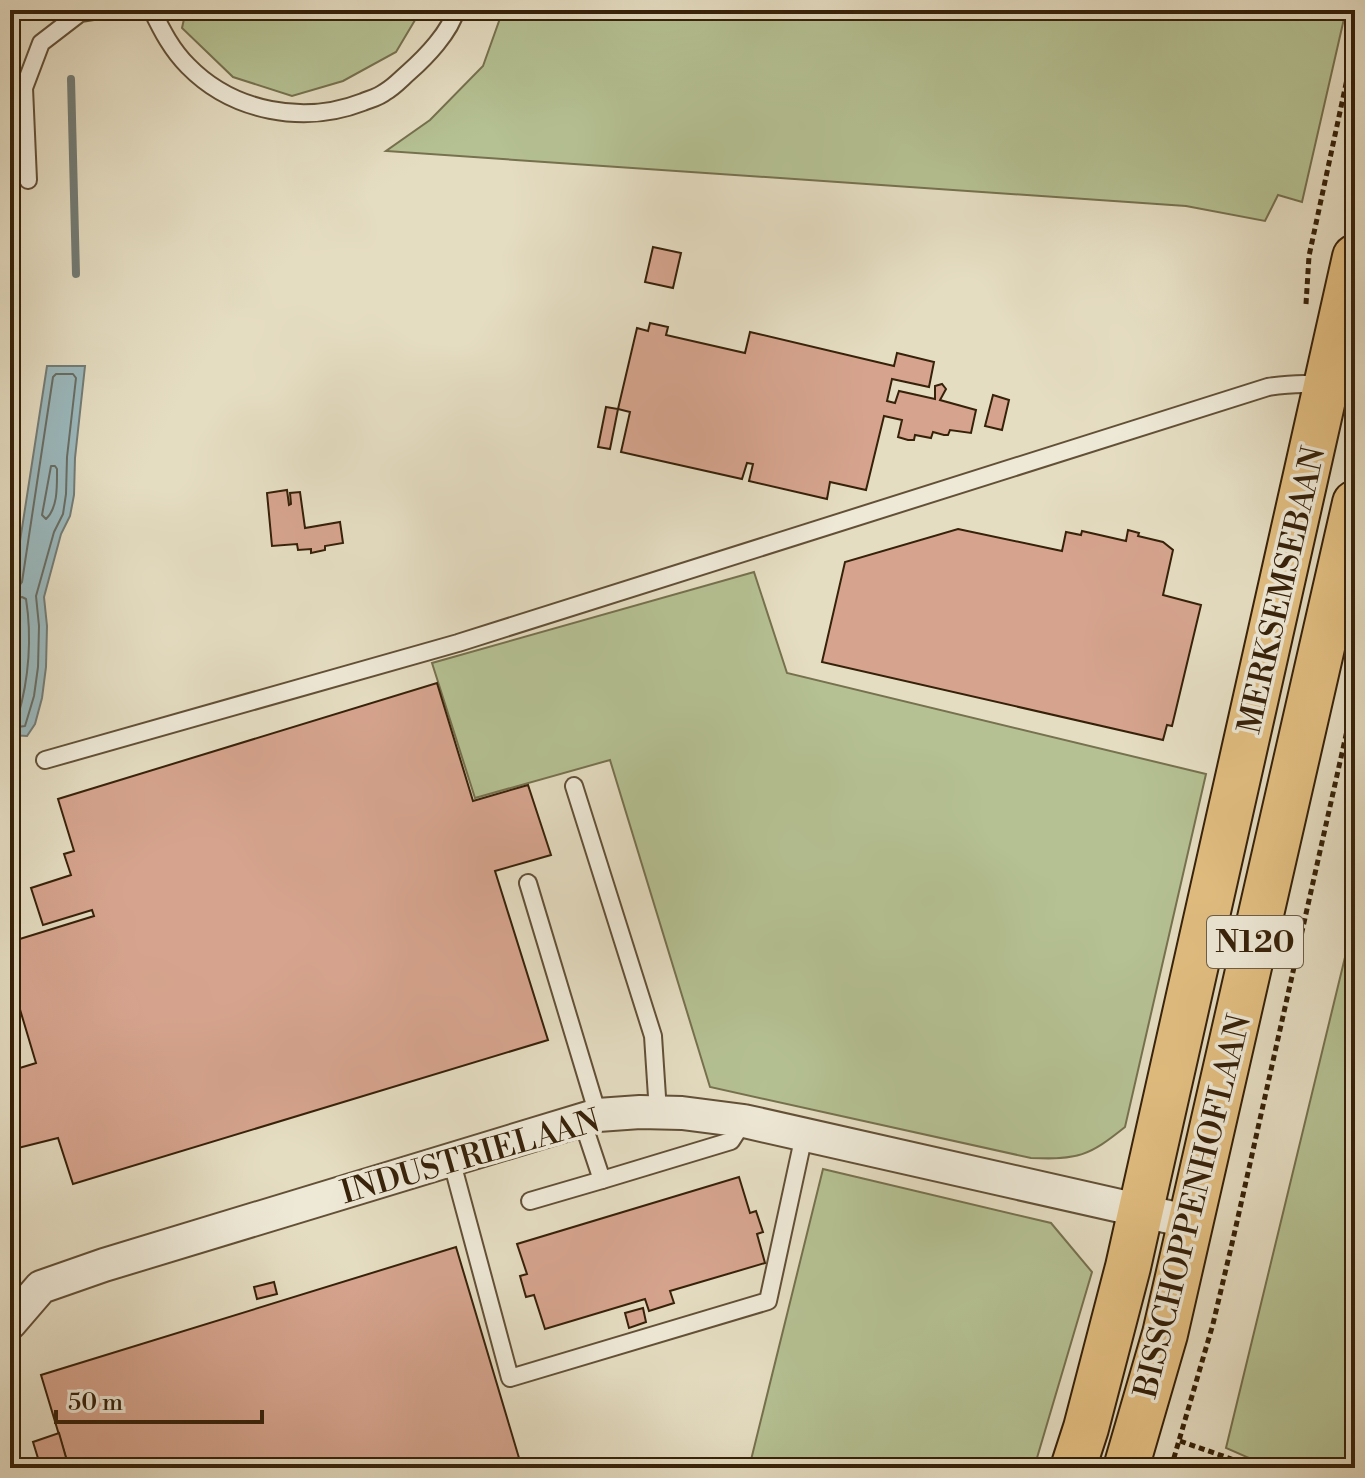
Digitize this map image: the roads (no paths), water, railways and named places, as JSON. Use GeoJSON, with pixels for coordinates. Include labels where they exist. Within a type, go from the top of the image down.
{"type":"FeatureCollection","features":[{"type":"Feature","properties":{"kind":"main road","name":"MERKSEMSEBAAN"},"geometry":{"type":"LineString","coordinates":[[1238,783],[1341,388],[1355,257]]}},
{"type":"Feature","properties":{"kind":"main road","name":"MERKSEMSEBAAN"},"geometry":{"type":"LineString","coordinates":[[1318,663],[1355,503]]}},
{"type":"Feature","properties":{"kind":"main road","name":"BISSCHOPPENHOFLAAN"},"geometry":{"type":"LineString","coordinates":[[1126,1468],[1165,1334],[1318,663]]}},
{"type":"Feature","properties":{"kind":"main road","name":"BISSCHOPPENHOFLAAN"},"geometry":{"type":"LineString","coordinates":[[1073,1468],[1109,1344],[1238,783]]}},
{"type":"Feature","properties":{"kind":"street","name":"INDUSTRIELAAN"},"geometry":{"type":"LineString","coordinates":[[10,1323],[41,1287],[590,1117],[658,1112],[744,1121],[1191,1222]]}},
{"type":"Feature","properties":{"kind":"lane"},"geometry":{"type":"LineString","coordinates":[[28,180],[24,88],[41,43],[80,13],[99,10]]}},
{"type":"Feature","properties":{"kind":"lane"},"geometry":{"type":"LineString","coordinates":[[152,10],[170,45],[189,68],[220,92],[269,111],[312,114],[350,107],[384,94],[418,64],[454,16]]}},
{"type":"Feature","properties":{"kind":"lane"},"geometry":{"type":"LineString","coordinates":[[45,760],[458,643],[1268,387],[1296,383],[1341,388]]}},
{"type":"Feature","properties":{"kind":"lane"},"geometry":{"type":"LineString","coordinates":[[574,786],[653,1036],[658,1112]]}},
{"type":"Feature","properties":{"kind":"lane"},"geometry":{"type":"LineString","coordinates":[[528,883],[590,1117],[602,1180]]}},
{"type":"Feature","properties":{"kind":"lane"},"geometry":{"type":"LineString","coordinates":[[530,1201],[731,1141],[744,1121]]}},
{"type":"Feature","properties":{"kind":"lane"},"geometry":{"type":"LineString","coordinates":[[451,1159],[510,1378],[768,1301],[804,1135]]}},
{"type":"Feature","properties":{"kind":"water"},"geometry":{"type":"Polygon","coordinates":[[[47,366],[85,366],[74,495],[44,597],[47,626],[42,698],[35,724],[27,736],[10,735],[10,606],[47,366]]]}},
{"type":"Feature","properties":{"kind":"waterway"},"geometry":{"type":"LineString","coordinates":[[71,79],[76,274]]}}]}
